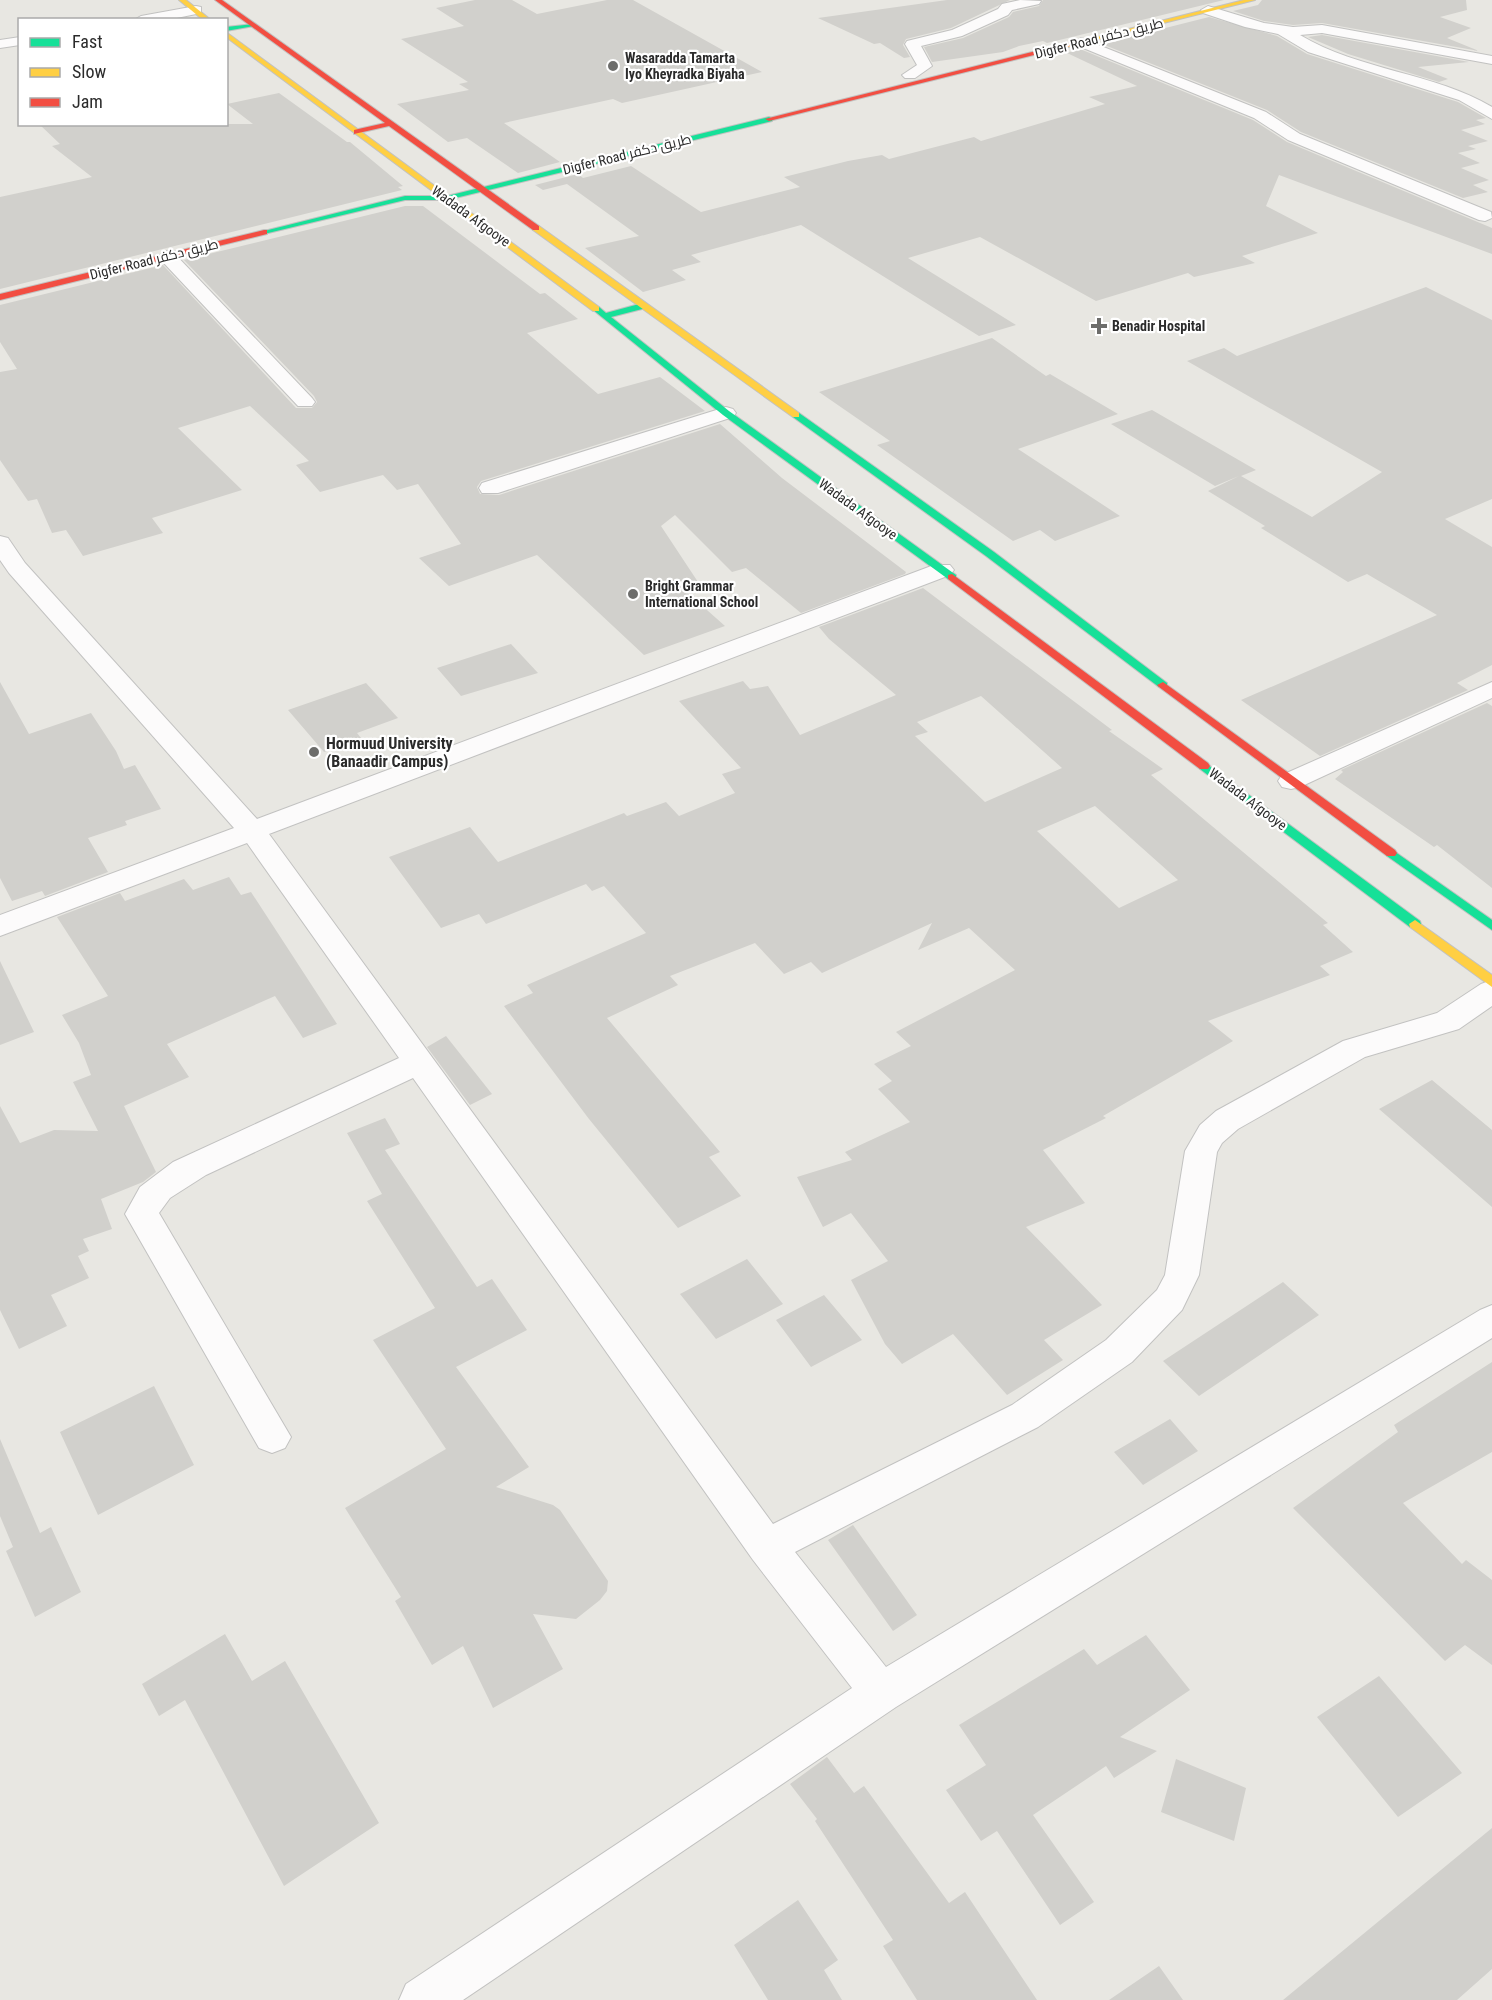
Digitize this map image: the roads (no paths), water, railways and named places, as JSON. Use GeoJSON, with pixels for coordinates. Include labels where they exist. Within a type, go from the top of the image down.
{"type":"FeatureCollection","features":[{"type":"Feature","properties":{"kind":"main road"},"geometry":{"type":"LineString","coordinates":[[182,0],[206,18]]}},
{"type":"Feature","properties":{"kind":"main road","name":"Wadada Afgooye"},"geometry":{"type":"LineString","coordinates":[[218,0],[990,554],[1292,781],[1492,926]]}},
{"type":"Feature","properties":{"kind":"main road","name":"Digfer Road طريق دكفر"},"geometry":{"type":"LineString","coordinates":[[0,297],[405,198],[431,188],[1220,0]]}},
{"type":"Feature","properties":{"kind":"main road","name":"Digfer Road طريق دكفر"},"geometry":{"type":"LineString","coordinates":[[405,198],[447,198],[482,190],[1252,0]]}},
{"type":"Feature","properties":{"kind":"main road"},"geometry":{"type":"LineString","coordinates":[[228,29],[252,25]]}},
{"type":"Feature","properties":{"kind":"main road","name":"Wadada Afgooye"},"geometry":{"type":"LineString","coordinates":[[228,35],[605,316],[726,413],[942,570],[1492,982]]}},
{"type":"Feature","properties":{"kind":"main road"},"geometry":{"type":"LineString","coordinates":[[357,132],[390,124]]}},
{"type":"Feature","properties":{"kind":"main road"},"geometry":{"type":"LineString","coordinates":[[605,316],[643,306]]}},
{"type":"Feature","properties":{"kind":"street"},"geometry":{"type":"LineString","coordinates":[[910,75],[924,66],[912,44],[957,33],[1003,12],[1007,7],[1034,1]]}},
{"type":"Feature","properties":{"kind":"street"},"geometry":{"type":"LineString","coordinates":[[152,18],[196,10]]}},
{"type":"Feature","properties":{"kind":"street"},"geometry":{"type":"LineString","coordinates":[[1208,10],[1283,32],[1299,33],[1322,29],[1492,60]]}},
{"type":"Feature","properties":{"kind":"street"},"geometry":{"type":"LineString","coordinates":[[1283,32],[1313,49],[1351,63],[1464,97],[1492,114]]}},
{"type":"Feature","properties":{"kind":"street"},"geometry":{"type":"LineString","coordinates":[[0,44],[18,41]]}},
{"type":"Feature","properties":{"kind":"street"},"geometry":{"type":"LineString","coordinates":[[1081,42],[1260,115],[1294,137],[1485,216]]}},
{"type":"Feature","properties":{"kind":"street"},"geometry":{"type":"LineString","coordinates":[[166,256],[305,402]]}},
{"type":"Feature","properties":{"kind":"street"},"geometry":{"type":"LineString","coordinates":[[490,488],[726,413]]}},
{"type":"Feature","properties":{"kind":"street"},"geometry":{"type":"LineString","coordinates":[[0,543],[17,568],[253,832],[767,1547],[881,1693]]}},
{"type":"Feature","properties":{"kind":"street"},"geometry":{"type":"LineString","coordinates":[[0,926],[942,570]]}},
{"type":"Feature","properties":{"kind":"street"},"geometry":{"type":"LineString","coordinates":[[1292,781],[1492,689]]}},
{"type":"Feature","properties":{"kind":"street"},"geometry":{"type":"LineString","coordinates":[[767,1547],[1025,1416],[1119,1352],[1170,1300],[1182,1275],[1201,1151],[1211,1134],[1227,1120],[1354,1049],[1448,1021],[1492,991]]}},
{"type":"Feature","properties":{"kind":"street"},"geometry":{"type":"LineString","coordinates":[[272,1437],[142,1214],[146,1201],[178,1174],[203,1161],[418,1062]]}},
{"type":"Feature","properties":{"kind":"street"},"geometry":{"type":"LineString","coordinates":[[422,2000],[881,1693],[1492,1320]]}},
{"type":"Feature","properties":{"kind":"place","name":"Wasaradda Tamarta Iyo Kheyradka Biyaha"},"geometry":{"type":"Point","coordinates":[613,66]}},
{"type":"Feature","properties":{"kind":"place","name":"Benadir Hospital"},"geometry":{"type":"Point","coordinates":[1099,326]}},
{"type":"Feature","properties":{"kind":"place","name":"Bright Grammar International School"},"geometry":{"type":"Point","coordinates":[633,594]}},
{"type":"Feature","properties":{"kind":"place","name":"Hormuud University (Banaadir Campus)"},"geometry":{"type":"Point","coordinates":[314,752]}}]}
